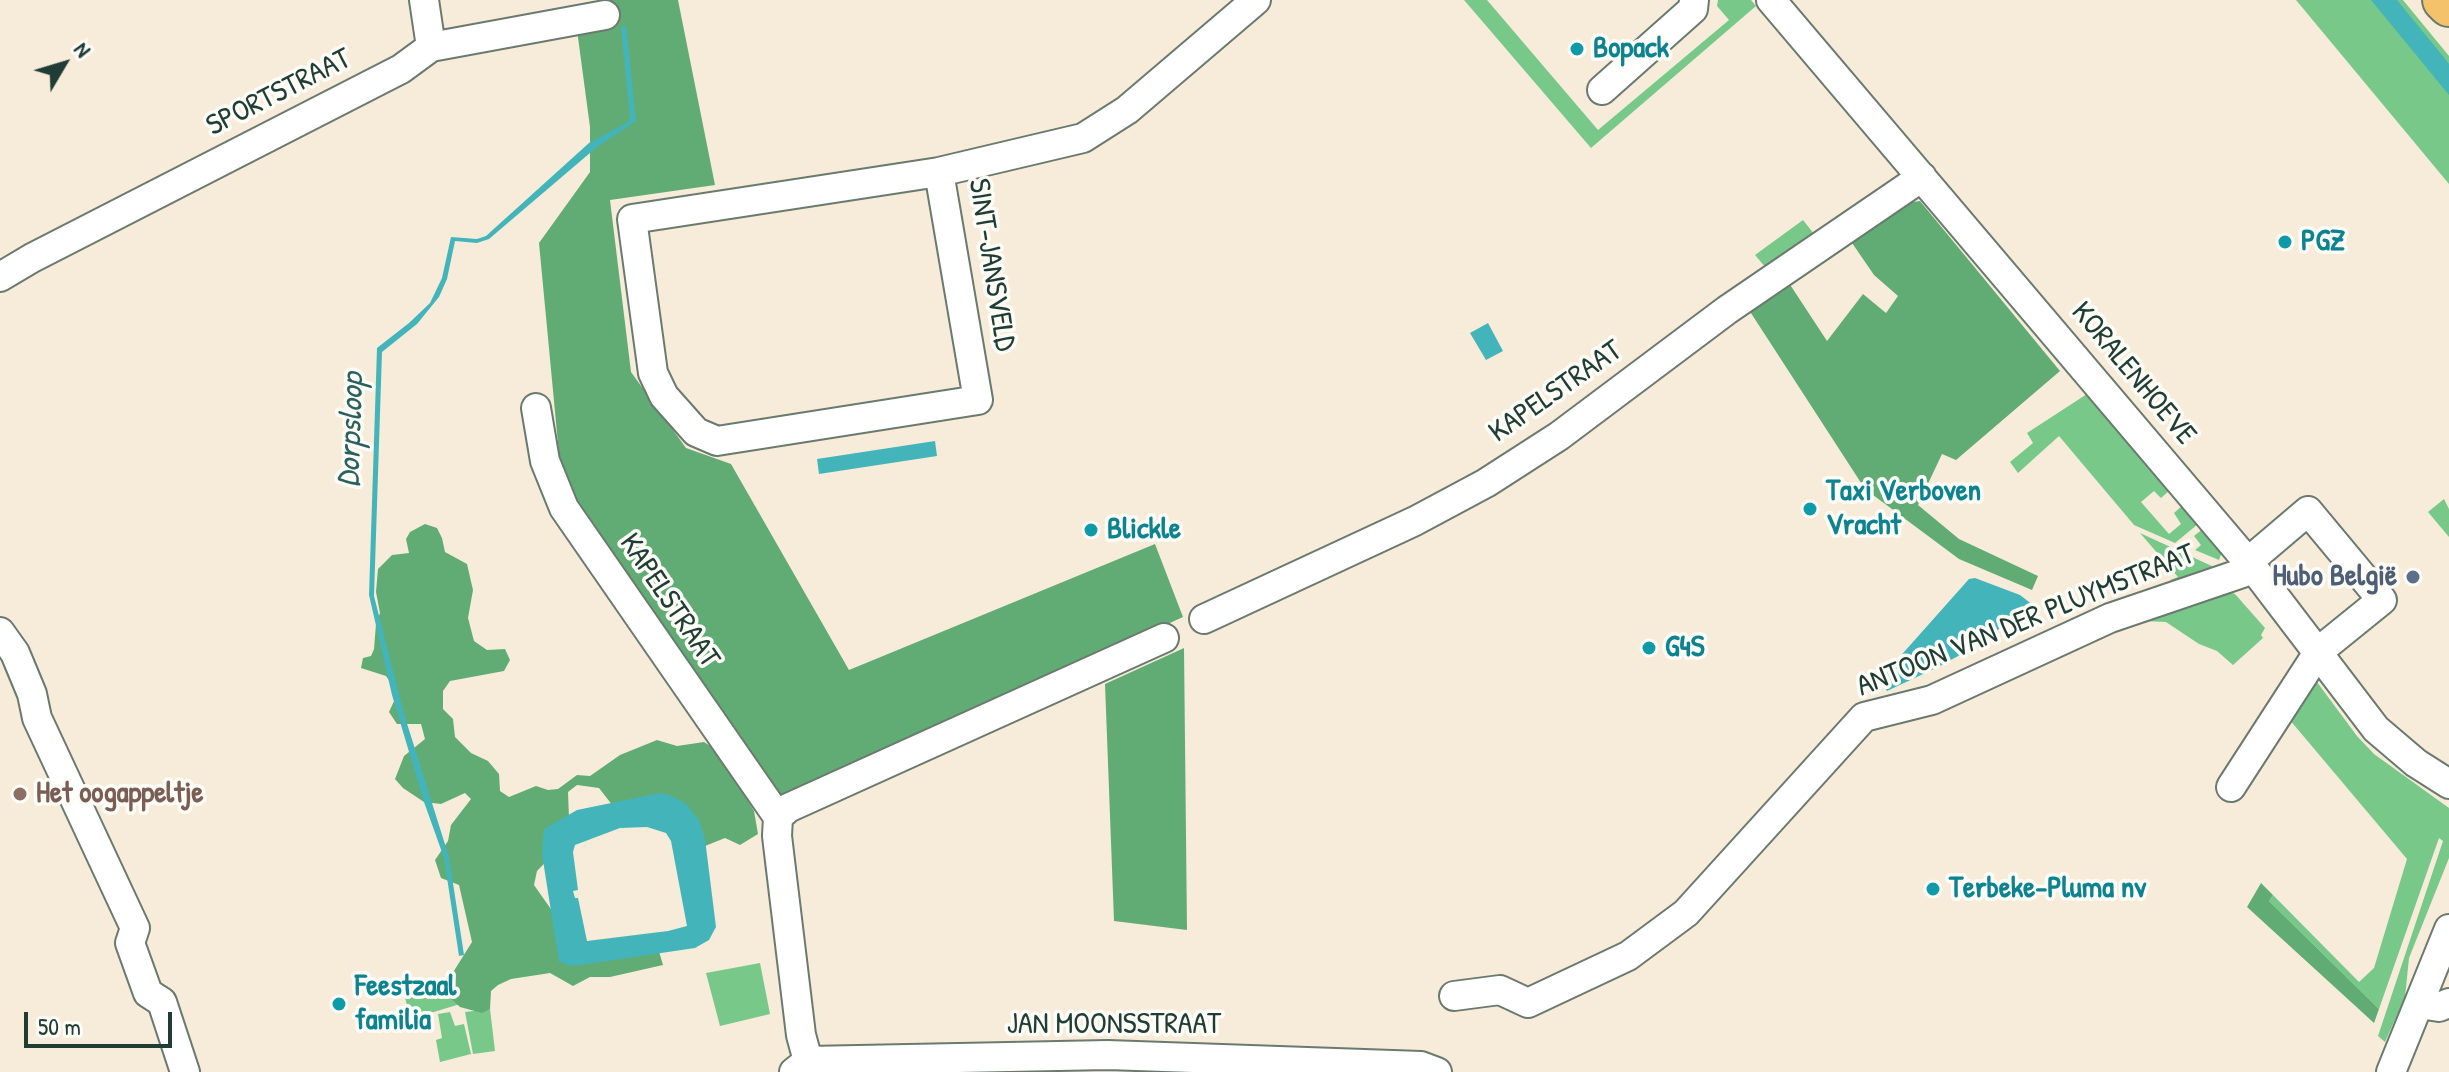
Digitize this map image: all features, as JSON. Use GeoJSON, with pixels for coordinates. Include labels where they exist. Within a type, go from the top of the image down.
{"type":"FeatureCollection","features":[{"type":"Feature","properties":{"kind":"highway"},"geometry":{"type":"LineString","coordinates":[[2444,0],[2449,5]]}},
{"type":"Feature","properties":{"kind":"street"},"geometry":{"type":"LineString","coordinates":[[424,0],[431,47]]}},
{"type":"Feature","properties":{"kind":"street","name":"SINT-JANSVELD"},"geometry":{"type":"LineString","coordinates":[[939,172],[978,400],[717,441],[696,432],[664,396],[653,373],[632,219],[939,172],[1083,138],[1127,110],[1256,0]]}},
{"type":"Feature","properties":{"kind":"street"},"geometry":{"type":"LineString","coordinates":[[1602,90],[1693,9],[1694,0]]}},
{"type":"Feature","properties":{"kind":"street","name":"KORALENHOEVE"},"geometry":{"type":"LineString","coordinates":[[1771,0],[2251,566],[2376,729],[2416,763],[2449,784]]}},
{"type":"Feature","properties":{"kind":"street","name":"SPORTSTRAAT"},"geometry":{"type":"LineString","coordinates":[[0,277],[401,69],[431,47],[605,15]]}},
{"type":"Feature","properties":{"kind":"street","name":"KAPELSTRAAT"},"geometry":{"type":"LineString","coordinates":[[1204,619],[1415,521],[1486,483],[1559,436],[1727,310],[1922,177]]}},
{"type":"Feature","properties":{"kind":"street","name":"KAPELSTRAAT"},"geometry":{"type":"LineString","coordinates":[[536,408],[545,461],[564,508],[778,817]]}},
{"type":"Feature","properties":{"kind":"street"},"geometry":{"type":"LineString","coordinates":[[2231,787],[2319,651],[2382,600],[2308,511],[2251,566]]}},
{"type":"Feature","properties":{"kind":"street","name":"ANTOON VAN DER PLUYMSTRAAT"},"geometry":{"type":"LineString","coordinates":[[1454,996],[1500,990],[1528,1003],[1628,956],[1686,913],[1864,717],[1932,700],[2110,618],[2251,566]]}},
{"type":"Feature","properties":{"kind":"street"},"geometry":{"type":"LineString","coordinates":[[0,632],[15,653],[32,694],[37,718],[130,916],[135,928],[130,943],[148,993],[162,1002],[185,1072]]}},
{"type":"Feature","properties":{"kind":"street"},"geometry":{"type":"LineString","coordinates":[[800,1067],[801,1035],[777,836],[778,817],[788,808],[1164,638]]}},
{"type":"Feature","properties":{"kind":"street"},"geometry":{"type":"LineString","coordinates":[[2391,1072],[2449,929]]}},
{"type":"Feature","properties":{"kind":"street"},"geometry":{"type":"LineString","coordinates":[[2419,1004],[2439,1007],[2449,1003]]}},
{"type":"Feature","properties":{"kind":"street","name":"JAN MOONSSTRAAT"},"geometry":{"type":"LineString","coordinates":[[800,1067],[1137,1056],[1421,1066],[1437,1072]]}},
{"type":"Feature","properties":{"kind":"green space"},"geometry":{"type":"Polygon","coordinates":[[[611,0],[678,0],[715,185],[610,200],[631,372],[686,448],[731,464],[849,670],[1155,544],[1183,617],[774,803],[575,503],[561,475],[539,243],[590,172],[590,127],[577,30],[616,21],[611,0]]]}},
{"type":"Feature","properties":{"kind":"green space"},"geometry":{"type":"Polygon","coordinates":[[[1464,0],[1487,0],[1598,130],[1729,20],[1717,6],[1718,0],[1751,0],[1756,6],[1591,148],[1464,0]]]}},
{"type":"Feature","properties":{"kind":"green space"},"geometry":{"type":"Polygon","coordinates":[[[2296,0],[2403,0],[2449,56],[2449,184],[2296,0]]]}},
{"type":"Feature","properties":{"kind":"green space"},"geometry":{"type":"Polygon","coordinates":[[[1920,201],[2060,371],[1956,460],[1942,454],[1918,505],[1959,539],[2038,576],[2032,590],[1959,559],[1865,489],[1749,310],[1787,280],[1827,341],[1863,294],[1886,313],[1898,296],[1874,275],[1850,240],[1905,203],[1920,201]]]}},
{"type":"Feature","properties":{"kind":"green space"},"geometry":{"type":"Polygon","coordinates":[[[1803,220],[1814,234],[1766,268],[1755,255],[1803,220]]]}},
{"type":"Feature","properties":{"kind":"green space"},"geometry":{"type":"Polygon","coordinates":[[[2087,394],[2170,490],[2161,498],[2154,491],[2141,502],[2169,534],[2181,524],[2174,513],[2183,505],[2198,524],[2175,543],[2134,525],[2059,436],[2018,473],[2010,462],[2033,443],[2027,433],[2087,394]]]}},
{"type":"Feature","properties":{"kind":"green space"},"geometry":{"type":"Polygon","coordinates":[[[2444,499],[2449,509],[2449,537],[2428,512],[2444,499]]]}},
{"type":"Feature","properties":{"kind":"green space"},"geometry":{"type":"Polygon","coordinates":[[[425,524],[437,528],[445,552],[467,564],[473,590],[468,618],[474,641],[487,650],[505,649],[510,660],[504,671],[450,681],[443,691],[443,709],[453,719],[455,737],[471,753],[488,761],[499,774],[500,791],[509,797],[536,786],[558,789],[577,775],[590,776],[620,755],[657,740],[677,746],[704,742],[718,751],[754,811],[758,834],[740,845],[725,838],[695,850],[678,828],[613,806],[599,788],[577,785],[568,792],[569,818],[562,845],[537,871],[534,885],[560,922],[566,940],[658,948],[663,965],[610,977],[590,977],[573,986],[550,973],[511,979],[491,991],[490,1009],[482,1013],[460,1007],[448,996],[452,974],[472,942],[459,885],[441,878],[435,860],[448,841],[451,825],[471,799],[465,793],[441,804],[424,802],[395,779],[404,756],[425,739],[421,724],[397,724],[389,712],[395,699],[391,683],[386,676],[361,668],[363,658],[371,656],[374,649],[380,613],[376,592],[378,569],[392,555],[409,553],[406,539],[410,532],[425,524]]]}},
{"type":"Feature","properties":{"kind":"green space"},"geometry":{"type":"Polygon","coordinates":[[[2204,528],[2222,552],[2219,560],[2195,550],[2201,545],[2194,536],[2204,528]]]}},
{"type":"Feature","properties":{"kind":"green space"},"geometry":{"type":"Polygon","coordinates":[[[2140,533],[2214,567],[2209,573],[2181,582],[2170,580],[2178,577],[2140,533]]]}},
{"type":"Feature","properties":{"kind":"green space"},"geometry":{"type":"Polygon","coordinates":[[[2226,591],[2235,594],[2265,628],[2261,635],[2263,638],[2233,665],[2217,651],[2199,644],[2166,622],[2142,621],[2226,591]]]}},
{"type":"Feature","properties":{"kind":"green space"},"geometry":{"type":"Polygon","coordinates":[[[1184,648],[1187,930],[1114,921],[1105,684],[1184,648]]]}},
{"type":"Feature","properties":{"kind":"green space"},"geometry":{"type":"Polygon","coordinates":[[[2314,678],[2374,754],[2449,808],[2449,858],[2409,958],[2405,997],[2385,1042],[2378,1036],[2443,841],[2439,838],[2379,1009],[2269,901],[2273,895],[2359,982],[2374,968],[2407,859],[2289,719],[2314,678]]]}},
{"type":"Feature","properties":{"kind":"green space"},"geometry":{"type":"Polygon","coordinates":[[[2261,883],[2273,895],[2269,901],[2379,1009],[2374,1023],[2247,907],[2261,883]]]}},
{"type":"Feature","properties":{"kind":"green space"},"geometry":{"type":"Polygon","coordinates":[[[760,963],[770,1014],[720,1026],[706,973],[760,963]]]}},
{"type":"Feature","properties":{"kind":"green space"},"geometry":{"type":"Polygon","coordinates":[[[455,982],[460,1004],[411,1019],[405,998],[455,982]]]}},
{"type":"Feature","properties":{"kind":"green space"},"geometry":{"type":"Polygon","coordinates":[[[490,1009],[495,1051],[473,1054],[465,1012],[490,1009]]]}},
{"type":"Feature","properties":{"kind":"green space"},"geometry":{"type":"Polygon","coordinates":[[[450,1012],[455,1026],[464,1024],[471,1054],[440,1062],[436,1040],[442,1038],[438,1014],[450,1012]]]}},
{"type":"Feature","properties":{"kind":"water"},"geometry":{"type":"Polygon","coordinates":[[[2371,0],[2397,0],[2449,64],[2449,95],[2371,0]]]}},
{"type":"Feature","properties":{"kind":"water"},"geometry":{"type":"Polygon","coordinates":[[[626,25],[636,121],[597,147],[489,239],[477,243],[455,241],[447,279],[439,297],[417,324],[382,352],[374,596],[404,714],[449,857],[464,955],[459,956],[444,858],[392,695],[369,595],[377,348],[430,303],[442,278],[451,237],[477,239],[486,236],[589,143],[628,122],[621,27],[626,25]]]}},
{"type":"Feature","properties":{"kind":"water"},"geometry":{"type":"Polygon","coordinates":[[[1488,323],[1503,351],[1486,360],[1470,333],[1488,323]]]}},
{"type":"Feature","properties":{"kind":"water"},"geometry":{"type":"Polygon","coordinates":[[[935,441],[937,456],[819,474],[817,459],[935,441]]]}},
{"type":"Feature","properties":{"kind":"water"},"geometry":{"type":"Polygon","coordinates":[[[1975,578],[2020,595],[2033,605],[1971,649],[1887,691],[1880,679],[1969,579],[1975,578]]]}},
{"type":"Feature","properties":{"kind":"water"},"geometry":{"type":"Polygon","coordinates":[[[660,793],[686,804],[699,820],[705,839],[716,927],[709,940],[695,948],[573,966],[559,962],[542,854],[544,829],[577,810],[660,793]],[[647,827],[620,828],[575,845],[573,852],[578,890],[573,891],[575,898],[578,898],[587,941],[687,926],[671,841],[666,833],[647,827]]]}},
{"type":"Feature","properties":{"kind":"place","name":"Bopack"},"geometry":{"type":"Point","coordinates":[1577,49]}},
{"type":"Feature","properties":{"kind":"place","name":"PGZ"},"geometry":{"type":"Point","coordinates":[2285,242]}},
{"type":"Feature","properties":{"kind":"place","name":"Taxi Verboven Vracht"},"geometry":{"type":"Point","coordinates":[1810,509]}},
{"type":"Feature","properties":{"kind":"place","name":"Blickle"},"geometry":{"type":"Point","coordinates":[1091,530]}},
{"type":"Feature","properties":{"kind":"place","name":"Hubo België"},"geometry":{"type":"Point","coordinates":[2413,577]}},
{"type":"Feature","properties":{"kind":"place","name":"G4S"},"geometry":{"type":"Point","coordinates":[1649,648]}},
{"type":"Feature","properties":{"kind":"place","name":"Het oogappeltje"},"geometry":{"type":"Point","coordinates":[20,794]}},
{"type":"Feature","properties":{"kind":"place","name":"Terbeke-Pluma nv"},"geometry":{"type":"Point","coordinates":[1933,889]}},
{"type":"Feature","properties":{"kind":"place","name":"Feestzaal familia"},"geometry":{"type":"Point","coordinates":[339,1004]}},
{"type":"Feature","properties":{"kind":"water label","name":"Dorpsloop"},"geometry":{"type":"Point","coordinates":[352,430]}}]}
